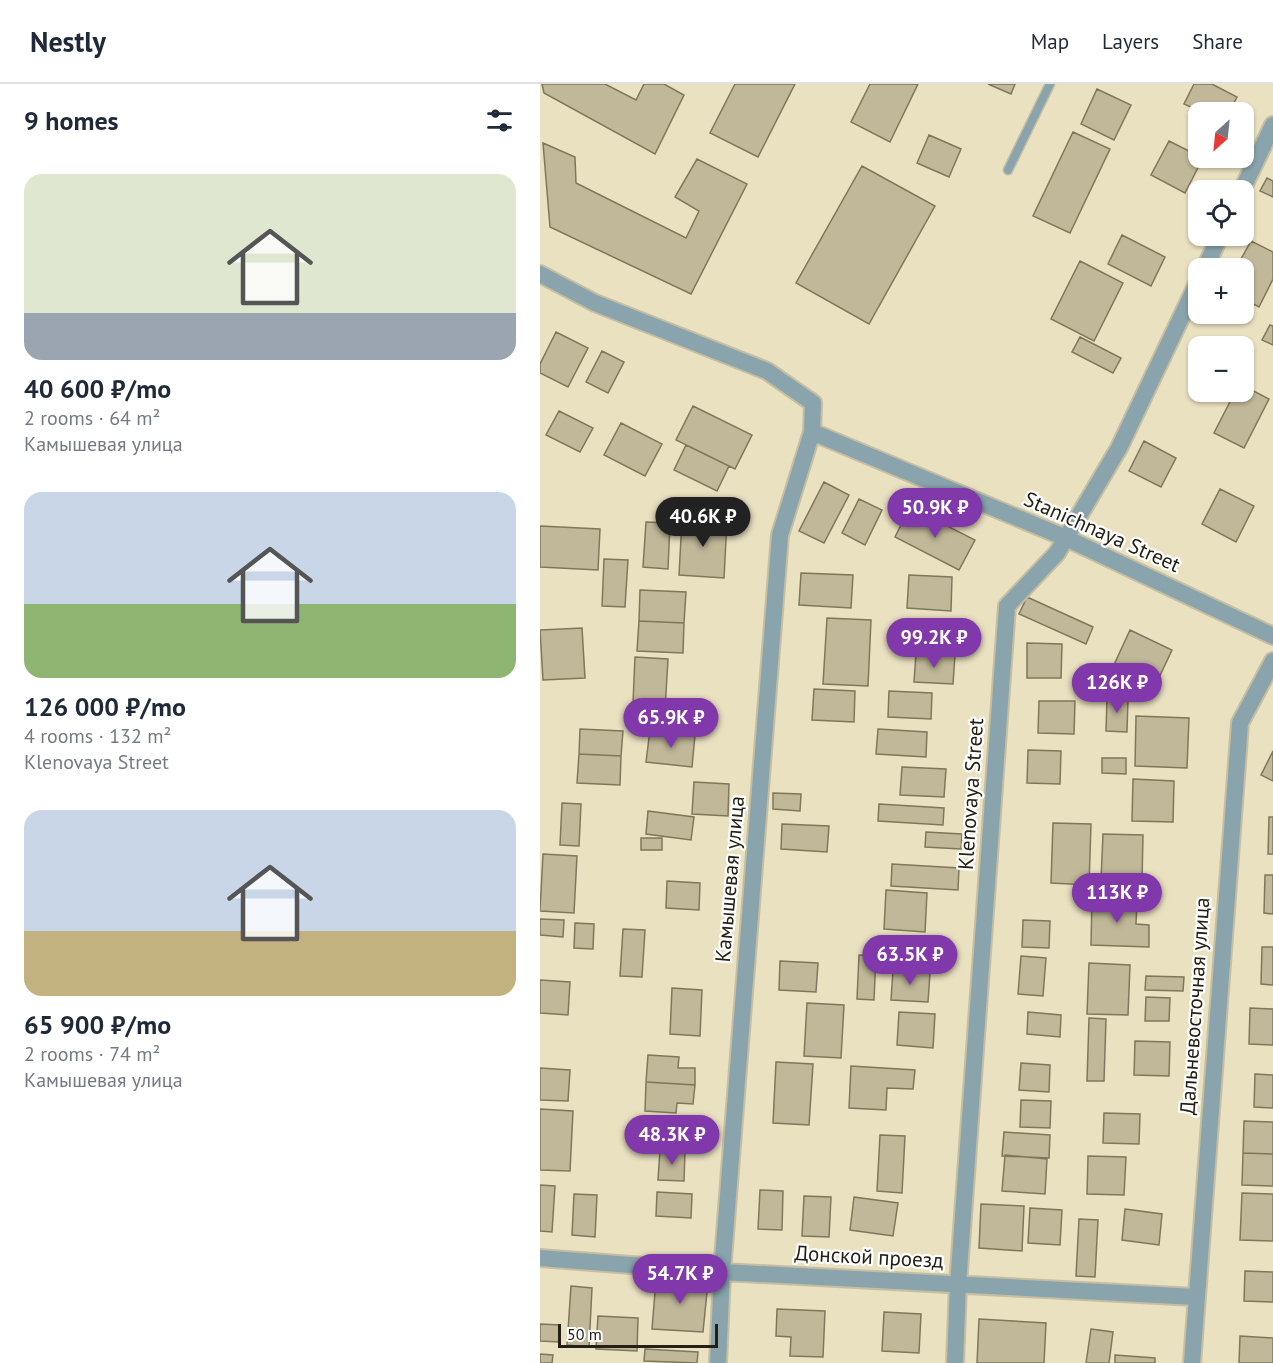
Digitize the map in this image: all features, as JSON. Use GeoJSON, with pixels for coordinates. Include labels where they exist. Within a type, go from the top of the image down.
{"type":"FeatureCollection","features":[{"type":"Feature","properties":{"kind":"street"},"geometry":{"type":"LineString","coordinates":[[1247,180],[1273,125]]}},
{"type":"Feature","properties":{"kind":"street","name":"Камышевая улица"},"geometry":{"type":"LineString","coordinates":[[540,274],[594,303],[767,371],[813,404],[812,432],[780,535],[722,1272],[718,1363]]}},
{"type":"Feature","properties":{"kind":"street","name":"Klenovaya Street"},"geometry":{"type":"LineString","coordinates":[[956,1363],[958,1285],[1007,606],[1057,553],[1066,538],[1119,448],[1188,303]]}},
{"type":"Feature","properties":{"kind":"street","name":"Stanichnaya Street"},"geometry":{"type":"LineString","coordinates":[[812,432],[1066,538],[1273,636]]}},
{"type":"Feature","properties":{"kind":"street","name":"Дальневосточная улица"},"geometry":{"type":"LineString","coordinates":[[1192,1363],[1240,723],[1273,661]]}},
{"type":"Feature","properties":{"kind":"street","name":"Донской проезд"},"geometry":{"type":"LineString","coordinates":[[540,1258],[722,1272],[1196,1297]]}},
{"type":"Feature","properties":{"kind":"lane"},"geometry":{"type":"LineString","coordinates":[[1008,170],[1050,84]]}},
{"type":"Feature","properties":{"kind":"building"},"geometry":{"type":"Polygon","coordinates":[[[542,84],[605,84],[636,100],[644,84],[664,84],[684,95],[655,154],[544,93],[542,84]]]}},
{"type":"Feature","properties":{"kind":"building"},"geometry":{"type":"Polygon","coordinates":[[[735,84],[795,84],[758,157],[710,133],[735,84]]]}},
{"type":"Feature","properties":{"kind":"building"},"geometry":{"type":"Polygon","coordinates":[[[870,84],[918,84],[890,142],[851,122],[870,84]]]}},
{"type":"Feature","properties":{"kind":"building"},"geometry":{"type":"Polygon","coordinates":[[[988,84],[1015,84],[1011,94],[988,84]]]}},
{"type":"Feature","properties":{"kind":"building"},"geometry":{"type":"Polygon","coordinates":[[[1194,84],[1212,84],[1237,97],[1234,102],[1188,102],[1188,106],[1184,104],[1194,84]]]}},
{"type":"Feature","properties":{"kind":"building"},"geometry":{"type":"Polygon","coordinates":[[[1097,89],[1131,105],[1114,140],[1081,124],[1097,89]]]}},
{"type":"Feature","properties":{"kind":"building"},"geometry":{"type":"Polygon","coordinates":[[[1073,132],[1110,149],[1070,233],[1033,216],[1073,132]]]}},
{"type":"Feature","properties":{"kind":"building"},"geometry":{"type":"Polygon","coordinates":[[[929,135],[961,149],[949,177],[917,163],[929,135]]]}},
{"type":"Feature","properties":{"kind":"building"},"geometry":{"type":"Polygon","coordinates":[[[1169,141],[1188,150],[1188,168],[1198,168],[1192,180],[1188,180],[1185,193],[1151,175],[1169,141]]]}},
{"type":"Feature","properties":{"kind":"building"},"geometry":{"type":"Polygon","coordinates":[[[543,143],[575,157],[576,183],[686,238],[699,211],[675,197],[697,159],[747,184],[691,294],[550,227],[543,143]]]}},
{"type":"Feature","properties":{"kind":"building"},"geometry":{"type":"Polygon","coordinates":[[[862,166],[935,206],[869,324],[796,283],[862,166]]]}},
{"type":"Feature","properties":{"kind":"building"},"geometry":{"type":"Polygon","coordinates":[[[1267,178],[1273,181],[1273,197],[1260,191],[1267,178]]]}},
{"type":"Feature","properties":{"kind":"building"},"geometry":{"type":"Polygon","coordinates":[[[1122,235],[1165,257],[1151,286],[1108,264],[1122,235]]]}},
{"type":"Feature","properties":{"kind":"building"},"geometry":{"type":"Polygon","coordinates":[[[1254,242],[1273,252],[1273,279],[1259,307],[1254,304],[1254,258],[1242,258],[1248,246],[1254,246],[1254,242]]]}},
{"type":"Feature","properties":{"kind":"building"},"geometry":{"type":"Polygon","coordinates":[[[1080,261],[1123,283],[1094,341],[1051,319],[1080,261]]]}},
{"type":"Feature","properties":{"kind":"building"},"geometry":{"type":"Polygon","coordinates":[[[1270,325],[1273,326],[1273,345],[1262,340],[1270,325]]]}},
{"type":"Feature","properties":{"kind":"building"},"geometry":{"type":"Polygon","coordinates":[[[556,332],[588,348],[568,387],[540,373],[540,364],[556,332]]]}},
{"type":"Feature","properties":{"kind":"building"},"geometry":{"type":"Polygon","coordinates":[[[1080,337],[1121,358],[1113,373],[1072,352],[1080,337]]]}},
{"type":"Feature","properties":{"kind":"building"},"geometry":{"type":"Polygon","coordinates":[[[602,351],[624,362],[608,393],[586,382],[602,351]]]}},
{"type":"Feature","properties":{"kind":"building"},"geometry":{"type":"Polygon","coordinates":[[[1254,391],[1269,399],[1244,448],[1214,433],[1230,402],[1254,402],[1254,391]]]}},
{"type":"Feature","properties":{"kind":"building"},"geometry":{"type":"Polygon","coordinates":[[[693,406],[752,435],[735,469],[676,440],[693,406]]]}},
{"type":"Feature","properties":{"kind":"building"},"geometry":{"type":"Polygon","coordinates":[[[559,411],[593,428],[580,452],[546,435],[559,411]]]}},
{"type":"Feature","properties":{"kind":"building"},"geometry":{"type":"Polygon","coordinates":[[[621,423],[662,444],[645,476],[604,455],[621,423]]]}},
{"type":"Feature","properties":{"kind":"building"},"geometry":{"type":"Polygon","coordinates":[[[1144,441],[1176,458],[1161,487],[1129,471],[1144,441]]]}},
{"type":"Feature","properties":{"kind":"building"},"geometry":{"type":"Polygon","coordinates":[[[686,445],[729,466],[717,491],[674,470],[686,445]]]}},
{"type":"Feature","properties":{"kind":"building"},"geometry":{"type":"Polygon","coordinates":[[[824,482],[849,495],[824,543],[799,531],[824,482]]]}},
{"type":"Feature","properties":{"kind":"building"},"geometry":{"type":"Polygon","coordinates":[[[1220,489],[1254,506],[1236,542],[1202,524],[1220,489]]]}},
{"type":"Feature","properties":{"kind":"building"},"geometry":{"type":"Polygon","coordinates":[[[859,499],[882,510],[865,545],[842,533],[859,499]]]}},
{"type":"Feature","properties":{"kind":"building"},"geometry":{"type":"Polygon","coordinates":[[[910,507],[975,540],[959,570],[895,537],[910,507]]]}},
{"type":"Feature","properties":{"kind":"building"},"geometry":{"type":"Polygon","coordinates":[[[682,519],[727,521],[724,578],[679,575],[682,519]]]}},
{"type":"Feature","properties":{"kind":"building"},"geometry":{"type":"Polygon","coordinates":[[[646,522],[670,523],[668,569],[643,567],[646,522]]]}},
{"type":"Feature","properties":{"kind":"building"},"geometry":{"type":"Polygon","coordinates":[[[540,526],[600,529],[598,570],[540,567],[540,526]]]}},
{"type":"Feature","properties":{"kind":"building"},"geometry":{"type":"Polygon","coordinates":[[[604,559],[628,560],[625,607],[602,606],[604,559]]]}},
{"type":"Feature","properties":{"kind":"building"},"geometry":{"type":"Polygon","coordinates":[[[801,573],[853,575],[851,608],[799,605],[801,573]]]}},
{"type":"Feature","properties":{"kind":"building"},"geometry":{"type":"Polygon","coordinates":[[[909,575],[952,577],[951,611],[907,608],[909,575]]]}},
{"type":"Feature","properties":{"kind":"building"},"geometry":{"type":"Polygon","coordinates":[[[640,590],[686,592],[684,623],[639,621],[640,590]]]}},
{"type":"Feature","properties":{"kind":"building"},"geometry":{"type":"Polygon","coordinates":[[[1027,597],[1093,627],[1086,644],[1019,614],[1027,597]]]}},
{"type":"Feature","properties":{"kind":"building"},"geometry":{"type":"Polygon","coordinates":[[[827,618],[871,620],[868,686],[823,684],[827,618]]]}},
{"type":"Feature","properties":{"kind":"building"},"geometry":{"type":"Polygon","coordinates":[[[639,621],[684,623],[683,653],[637,651],[639,621]]]}},
{"type":"Feature","properties":{"kind":"building"},"geometry":{"type":"Polygon","coordinates":[[[582,628],[585,678],[543,680],[540,630],[582,628]]]}},
{"type":"Feature","properties":{"kind":"building"},"geometry":{"type":"Polygon","coordinates":[[[1130,630],[1172,650],[1155,686],[1113,667],[1130,630]]]}},
{"type":"Feature","properties":{"kind":"building"},"geometry":{"type":"Polygon","coordinates":[[[1027,643],[1062,644],[1061,678],[1027,678],[1027,643]]]}},
{"type":"Feature","properties":{"kind":"building"},"geometry":{"type":"Polygon","coordinates":[[[916,653],[955,655],[953,684],[914,682],[916,653]]]}},
{"type":"Feature","properties":{"kind":"building"},"geometry":{"type":"Polygon","coordinates":[[[635,657],[668,659],[664,727],[632,726],[635,657]]]}},
{"type":"Feature","properties":{"kind":"building"},"geometry":{"type":"Polygon","coordinates":[[[814,689],[855,691],[854,722],[812,720],[814,689]]]}},
{"type":"Feature","properties":{"kind":"building"},"geometry":{"type":"Polygon","coordinates":[[[889,691],[932,693],[931,719],[888,717],[889,691]]]}},
{"type":"Feature","properties":{"kind":"building"},"geometry":{"type":"Polygon","coordinates":[[[1107,697],[1128,698],[1127,732],[1106,731],[1107,697]]]}},
{"type":"Feature","properties":{"kind":"building"},"geometry":{"type":"Polygon","coordinates":[[[1039,701],[1075,701],[1074,734],[1038,733],[1039,701]]]}},
{"type":"Feature","properties":{"kind":"building"},"geometry":{"type":"Polygon","coordinates":[[[1136,716],[1189,718],[1187,768],[1135,766],[1136,716]]]}},
{"type":"Feature","properties":{"kind":"building"},"geometry":{"type":"Polygon","coordinates":[[[580,729],[623,731],[621,756],[579,754],[580,729]]]}},
{"type":"Feature","properties":{"kind":"building"},"geometry":{"type":"Polygon","coordinates":[[[878,729],[927,732],[926,757],[876,754],[878,729]]]}},
{"type":"Feature","properties":{"kind":"building"},"geometry":{"type":"Polygon","coordinates":[[[650,730],[695,735],[692,767],[646,762],[650,730]]]}},
{"type":"Feature","properties":{"kind":"building"},"geometry":{"type":"Polygon","coordinates":[[[1028,750],[1061,751],[1060,784],[1027,783],[1028,750]]]}},
{"type":"Feature","properties":{"kind":"building"},"geometry":{"type":"Polygon","coordinates":[[[1273,751],[1273,781],[1261,775],[1273,751]]]}},
{"type":"Feature","properties":{"kind":"building"},"geometry":{"type":"Polygon","coordinates":[[[579,754],[621,756],[620,785],[577,783],[579,754]]]}},
{"type":"Feature","properties":{"kind":"building"},"geometry":{"type":"Polygon","coordinates":[[[1102,758],[1126,758],[1126,774],[1102,773],[1102,758]]]}},
{"type":"Feature","properties":{"kind":"building"},"geometry":{"type":"Polygon","coordinates":[[[902,767],[946,769],[944,797],[900,795],[902,767]]]}},
{"type":"Feature","properties":{"kind":"building"},"geometry":{"type":"Polygon","coordinates":[[[1133,779],[1174,781],[1173,822],[1132,821],[1133,779]]]}},
{"type":"Feature","properties":{"kind":"building"},"geometry":{"type":"Polygon","coordinates":[[[694,782],[729,784],[728,816],[692,814],[694,782]]]}},
{"type":"Feature","properties":{"kind":"building"},"geometry":{"type":"Polygon","coordinates":[[[773,793],[801,794],[800,811],[773,809],[773,793]]]}},
{"type":"Feature","properties":{"kind":"building"},"geometry":{"type":"Polygon","coordinates":[[[562,803],[581,804],[579,846],[560,845],[562,803]]]}},
{"type":"Feature","properties":{"kind":"building"},"geometry":{"type":"Polygon","coordinates":[[[879,804],[944,808],[943,825],[878,821],[879,804]]]}},
{"type":"Feature","properties":{"kind":"building"},"geometry":{"type":"Polygon","coordinates":[[[648,811],[694,817],[691,840],[646,834],[648,811]]]}},
{"type":"Feature","properties":{"kind":"building"},"geometry":{"type":"Polygon","coordinates":[[[1269,817],[1273,817],[1273,854],[1268,854],[1269,817]]]}},
{"type":"Feature","properties":{"kind":"building"},"geometry":{"type":"Polygon","coordinates":[[[1053,823],[1091,824],[1089,885],[1051,883],[1053,823]]]}},
{"type":"Feature","properties":{"kind":"building"},"geometry":{"type":"Polygon","coordinates":[[[782,824],[829,826],[827,852],[781,849],[782,824]]]}},
{"type":"Feature","properties":{"kind":"building"},"geometry":{"type":"Polygon","coordinates":[[[926,832],[962,834],[961,849],[925,847],[926,832]]]}},
{"type":"Feature","properties":{"kind":"building"},"geometry":{"type":"Polygon","coordinates":[[[1103,834],[1143,835],[1142,881],[1101,880],[1103,834]]]}},
{"type":"Feature","properties":{"kind":"building"},"geometry":{"type":"Polygon","coordinates":[[[641,838],[662,838],[662,850],[641,850],[641,838]]]}},
{"type":"Feature","properties":{"kind":"building"},"geometry":{"type":"Polygon","coordinates":[[[543,854],[577,856],[574,913],[540,911],[543,854]]]}},
{"type":"Feature","properties":{"kind":"building"},"geometry":{"type":"Polygon","coordinates":[[[892,864],[959,868],[958,890],[891,886],[892,864]]]}},
{"type":"Feature","properties":{"kind":"building"},"geometry":{"type":"Polygon","coordinates":[[[1265,875],[1273,875],[1273,914],[1264,913],[1265,875]]]}},
{"type":"Feature","properties":{"kind":"building"},"geometry":{"type":"Polygon","coordinates":[[[667,881],[700,883],[699,910],[666,908],[667,881]]]}},
{"type":"Feature","properties":{"kind":"building"},"geometry":{"type":"Polygon","coordinates":[[[886,890],[927,893],[925,932],[884,929],[886,890]]]}},
{"type":"Feature","properties":{"kind":"building"},"geometry":{"type":"Polygon","coordinates":[[[1092,899],[1137,901],[1136,924],[1149,925],[1149,947],[1091,945],[1092,899]]]}},
{"type":"Feature","properties":{"kind":"building"},"geometry":{"type":"Polygon","coordinates":[[[540,919],[564,920],[563,937],[540,935],[540,919]]]}},
{"type":"Feature","properties":{"kind":"building"},"geometry":{"type":"Polygon","coordinates":[[[1023,920],[1050,921],[1049,948],[1022,947],[1023,920]]]}},
{"type":"Feature","properties":{"kind":"building"},"geometry":{"type":"Polygon","coordinates":[[[575,923],[594,924],[593,949],[574,948],[575,923]]]}},
{"type":"Feature","properties":{"kind":"building"},"geometry":{"type":"Polygon","coordinates":[[[623,929],[645,930],[642,977],[620,976],[623,929]]]}},
{"type":"Feature","properties":{"kind":"building"},"geometry":{"type":"Polygon","coordinates":[[[1262,947],[1273,947],[1273,985],[1261,984],[1262,947]]]}},
{"type":"Feature","properties":{"kind":"building"},"geometry":{"type":"Polygon","coordinates":[[[859,955],[876,956],[874,1000],[857,999],[859,955]]]}},
{"type":"Feature","properties":{"kind":"building"},"geometry":{"type":"Polygon","coordinates":[[[1021,956],[1046,958],[1043,996],[1018,994],[1021,956]]]}},
{"type":"Feature","properties":{"kind":"building"},"geometry":{"type":"Polygon","coordinates":[[[780,961],[818,963],[816,992],[779,990],[780,961]]]}},
{"type":"Feature","properties":{"kind":"building"},"geometry":{"type":"Polygon","coordinates":[[[1089,963],[1130,965],[1128,1015],[1087,1014],[1089,963]]]}},
{"type":"Feature","properties":{"kind":"building"},"geometry":{"type":"Polygon","coordinates":[[[893,970],[930,973],[928,1002],[891,1000],[893,970]]]}},
{"type":"Feature","properties":{"kind":"building"},"geometry":{"type":"Polygon","coordinates":[[[1146,976],[1184,977],[1183,991],[1145,990],[1146,976]]]}},
{"type":"Feature","properties":{"kind":"building"},"geometry":{"type":"Polygon","coordinates":[[[540,980],[570,982],[568,1015],[540,1013],[540,980]]]}},
{"type":"Feature","properties":{"kind":"building"},"geometry":{"type":"Polygon","coordinates":[[[672,988],[702,990],[700,1036],[670,1034],[672,988]]]}},
{"type":"Feature","properties":{"kind":"building"},"geometry":{"type":"Polygon","coordinates":[[[1146,997],[1170,998],[1169,1021],[1145,1021],[1146,997]]]}},
{"type":"Feature","properties":{"kind":"building"},"geometry":{"type":"Polygon","coordinates":[[[807,1003],[844,1005],[841,1058],[804,1056],[807,1003]]]}},
{"type":"Feature","properties":{"kind":"building"},"geometry":{"type":"Polygon","coordinates":[[[1250,1008],[1273,1009],[1273,1045],[1249,1044],[1250,1008]]]}},
{"type":"Feature","properties":{"kind":"building"},"geometry":{"type":"Polygon","coordinates":[[[899,1012],[935,1014],[933,1048],[897,1045],[899,1012]]]}},
{"type":"Feature","properties":{"kind":"building"},"geometry":{"type":"Polygon","coordinates":[[[1028,1012],[1061,1015],[1060,1037],[1027,1034],[1028,1012]]]}},
{"type":"Feature","properties":{"kind":"building"},"geometry":{"type":"Polygon","coordinates":[[[1089,1018],[1106,1019],[1104,1081],[1087,1081],[1089,1018]]]}},
{"type":"Feature","properties":{"kind":"building"},"geometry":{"type":"Polygon","coordinates":[[[1135,1041],[1170,1042],[1169,1076],[1134,1075],[1135,1041]]]}},
{"type":"Feature","properties":{"kind":"building"},"geometry":{"type":"Polygon","coordinates":[[[648,1055],[679,1057],[678,1068],[695,1068],[695,1085],[646,1082],[648,1055]]]}},
{"type":"Feature","properties":{"kind":"building"},"geometry":{"type":"Polygon","coordinates":[[[776,1062],[813,1064],[809,1125],[773,1123],[776,1062]]]}},
{"type":"Feature","properties":{"kind":"building"},"geometry":{"type":"Polygon","coordinates":[[[1021,1063],[1050,1065],[1049,1092],[1019,1090],[1021,1063]]]}},
{"type":"Feature","properties":{"kind":"building"},"geometry":{"type":"Polygon","coordinates":[[[851,1066],[915,1070],[913,1089],[887,1088],[886,1110],[849,1108],[851,1066]]]}},
{"type":"Feature","properties":{"kind":"building"},"geometry":{"type":"Polygon","coordinates":[[[540,1068],[570,1070],[568,1101],[540,1100],[540,1068]]]}},
{"type":"Feature","properties":{"kind":"building"},"geometry":{"type":"Polygon","coordinates":[[[1255,1074],[1273,1075],[1273,1108],[1254,1107],[1255,1074]]]}},
{"type":"Feature","properties":{"kind":"building"},"geometry":{"type":"Polygon","coordinates":[[[646,1082],[695,1085],[693,1104],[677,1103],[676,1113],[645,1111],[646,1082]]]}},
{"type":"Feature","properties":{"kind":"building"},"geometry":{"type":"Polygon","coordinates":[[[1021,1100],[1051,1101],[1050,1128],[1020,1127],[1021,1100]]]}},
{"type":"Feature","properties":{"kind":"building"},"geometry":{"type":"Polygon","coordinates":[[[540,1109],[573,1111],[570,1171],[540,1170],[540,1109]]]}},
{"type":"Feature","properties":{"kind":"building"},"geometry":{"type":"Polygon","coordinates":[[[1104,1113],[1140,1114],[1139,1144],[1103,1143],[1104,1113]]]}},
{"type":"Feature","properties":{"kind":"building"},"geometry":{"type":"Polygon","coordinates":[[[1244,1121],[1273,1122],[1273,1154],[1243,1153],[1244,1121]]]}},
{"type":"Feature","properties":{"kind":"building"},"geometry":{"type":"Polygon","coordinates":[[[1004,1132],[1050,1135],[1049,1158],[1002,1156],[1004,1132]]]}},
{"type":"Feature","properties":{"kind":"building"},"geometry":{"type":"Polygon","coordinates":[[[880,1135],[905,1136],[902,1193],[877,1191],[880,1135]]]}},
{"type":"Feature","properties":{"kind":"building"},"geometry":{"type":"Polygon","coordinates":[[[660,1150],[685,1151],[684,1181],[658,1180],[660,1150]]]}},
{"type":"Feature","properties":{"kind":"building"},"geometry":{"type":"Polygon","coordinates":[[[1243,1153],[1273,1154],[1273,1186],[1242,1185],[1243,1153]]]}},
{"type":"Feature","properties":{"kind":"building"},"geometry":{"type":"Polygon","coordinates":[[[1005,1155],[1047,1159],[1045,1194],[1002,1191],[1005,1155]]]}},
{"type":"Feature","properties":{"kind":"building"},"geometry":{"type":"Polygon","coordinates":[[[1088,1156],[1126,1157],[1124,1195],[1087,1194],[1088,1156]]]}},
{"type":"Feature","properties":{"kind":"building"},"geometry":{"type":"Polygon","coordinates":[[[540,1185],[555,1186],[552,1232],[540,1231],[540,1185]]]}},
{"type":"Feature","properties":{"kind":"building"},"geometry":{"type":"Polygon","coordinates":[[[760,1190],[783,1191],[782,1230],[758,1229],[760,1190]]]}},
{"type":"Feature","properties":{"kind":"building"},"geometry":{"type":"Polygon","coordinates":[[[657,1192],[692,1194],[691,1218],[656,1216],[657,1192]]]}},
{"type":"Feature","properties":{"kind":"building"},"geometry":{"type":"Polygon","coordinates":[[[1242,1193],[1273,1194],[1273,1241],[1240,1240],[1242,1193]]]}},
{"type":"Feature","properties":{"kind":"building"},"geometry":{"type":"Polygon","coordinates":[[[574,1194],[597,1195],[595,1237],[572,1235],[574,1194]]]}},
{"type":"Feature","properties":{"kind":"building"},"geometry":{"type":"Polygon","coordinates":[[[804,1196],[831,1197],[829,1237],[802,1236],[804,1196]]]}},
{"type":"Feature","properties":{"kind":"building"},"geometry":{"type":"Polygon","coordinates":[[[854,1197],[898,1203],[893,1236],[850,1230],[854,1197]]]}},
{"type":"Feature","properties":{"kind":"building"},"geometry":{"type":"Polygon","coordinates":[[[981,1204],[1024,1206],[1022,1251],[979,1248],[981,1204]]]}},
{"type":"Feature","properties":{"kind":"building"},"geometry":{"type":"Polygon","coordinates":[[[1030,1208],[1062,1210],[1060,1245],[1028,1243],[1030,1208]]]}},
{"type":"Feature","properties":{"kind":"building"},"geometry":{"type":"Polygon","coordinates":[[[1125,1209],[1162,1214],[1159,1245],[1122,1240],[1125,1209]]]}},
{"type":"Feature","properties":{"kind":"building"},"geometry":{"type":"Polygon","coordinates":[[[1079,1219],[1098,1220],[1095,1277],[1076,1276],[1079,1219]]]}},
{"type":"Feature","properties":{"kind":"building"},"geometry":{"type":"Polygon","coordinates":[[[1245,1271],[1273,1272],[1273,1302],[1244,1301],[1245,1271]]]}},
{"type":"Feature","properties":{"kind":"building"},"geometry":{"type":"Polygon","coordinates":[[[656,1279],[708,1282],[703,1332],[652,1329],[656,1279]]]}},
{"type":"Feature","properties":{"kind":"building"},"geometry":{"type":"Polygon","coordinates":[[[571,1286],[592,1288],[589,1347],[567,1345],[571,1286]]]}},
{"type":"Feature","properties":{"kind":"building"},"geometry":{"type":"Polygon","coordinates":[[[777,1309],[825,1311],[823,1357],[790,1356],[791,1337],[776,1336],[777,1309]]]}},
{"type":"Feature","properties":{"kind":"building"},"geometry":{"type":"Polygon","coordinates":[[[884,1312],[921,1314],[919,1353],[882,1351],[884,1312]]]}},
{"type":"Feature","properties":{"kind":"building"},"geometry":{"type":"Polygon","coordinates":[[[598,1316],[638,1318],[637,1351],[596,1349],[598,1316]]]}},
{"type":"Feature","properties":{"kind":"building"},"geometry":{"type":"Polygon","coordinates":[[[979,1319],[1046,1323],[1044,1363],[977,1363],[979,1319]]]}},
{"type":"Feature","properties":{"kind":"building"},"geometry":{"type":"Polygon","coordinates":[[[540,1324],[560,1325],[559,1342],[540,1341],[540,1324]]]}},
{"type":"Feature","properties":{"kind":"building"},"geometry":{"type":"Polygon","coordinates":[[[1091,1329],[1113,1332],[1109,1363],[1086,1363],[1091,1329]]]}},
{"type":"Feature","properties":{"kind":"building"},"geometry":{"type":"Polygon","coordinates":[[[1240,1336],[1273,1338],[1273,1363],[1239,1363],[1240,1336]]]}},
{"type":"Feature","properties":{"kind":"building"},"geometry":{"type":"Polygon","coordinates":[[[645,1349],[698,1352],[697,1363],[644,1361],[645,1349]]]}},
{"type":"Feature","properties":{"kind":"building"},"geometry":{"type":"Polygon","coordinates":[[[540,1354],[553,1355],[552,1363],[540,1363],[540,1354]]]}},
{"type":"Feature","properties":{"kind":"building"},"geometry":{"type":"Polygon","coordinates":[[[1115,1355],[1155,1358],[1155,1363],[1115,1363],[1115,1355]]]}}]}
